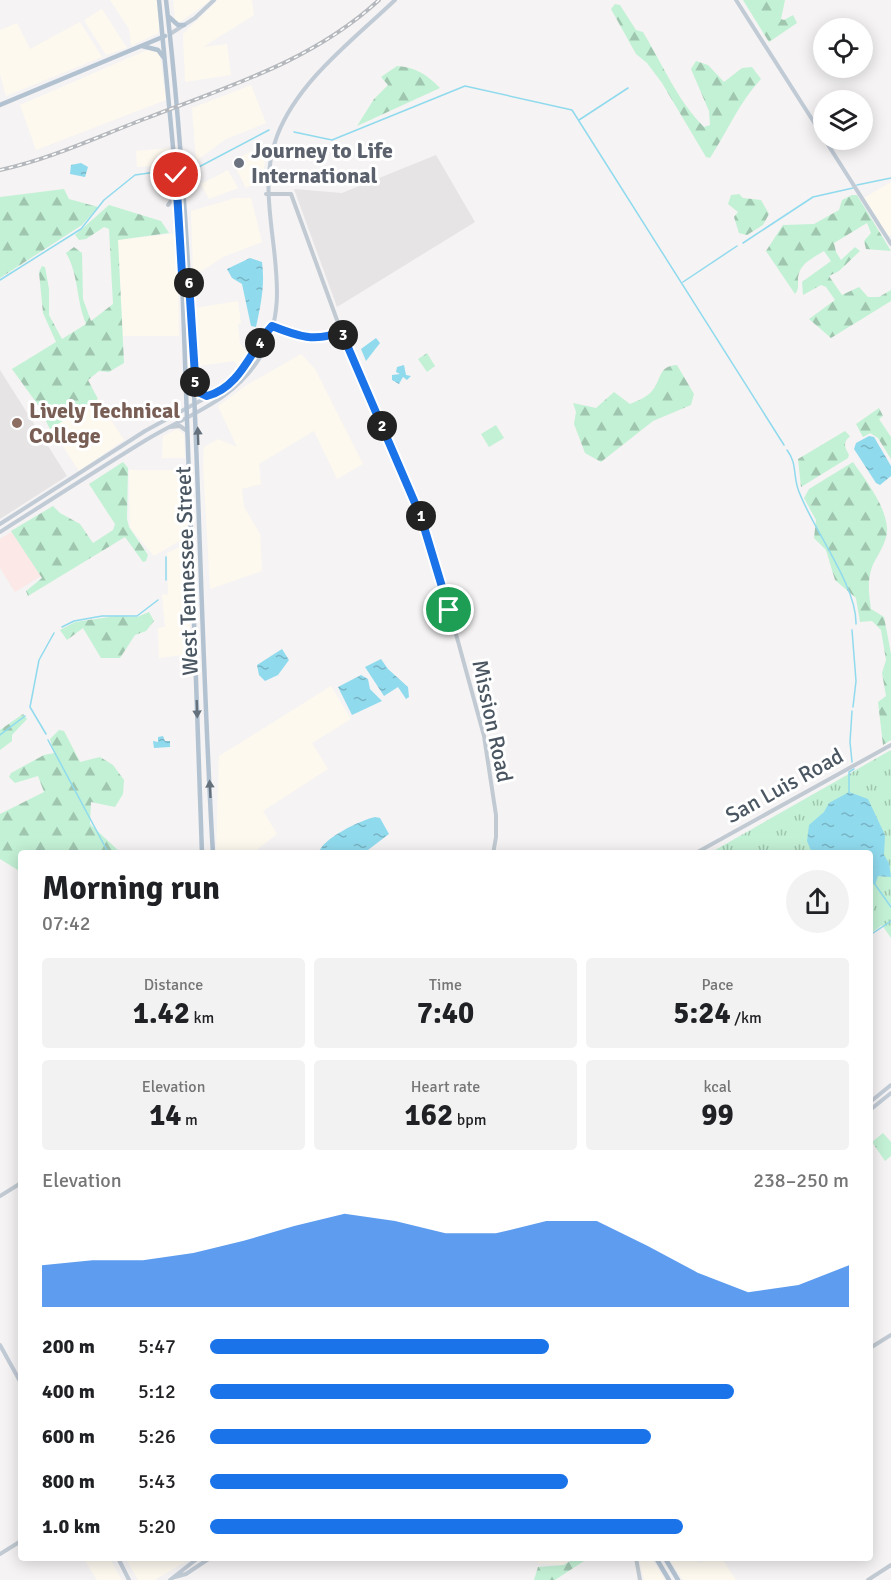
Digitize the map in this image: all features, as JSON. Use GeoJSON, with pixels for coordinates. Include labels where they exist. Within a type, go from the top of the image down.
{"type":"FeatureCollection","features":[{"type":"Feature","properties":{"kind":"main road"},"geometry":{"type":"LineString","coordinates":[[159,0],[174,148],[177,156]]}},
{"type":"Feature","properties":{"kind":"main road","name":"West Tennessee Street"},"geometry":{"type":"LineString","coordinates":[[166,0],[170,34],[182,274],[202,850]]}},
{"type":"Feature","properties":{"kind":"main road"},"geometry":{"type":"LineString","coordinates":[[0,105],[170,34],[214,0]]}},
{"type":"Feature","properties":{"kind":"main road"},"geometry":{"type":"LineString","coordinates":[[0,532],[167,428],[227,395],[246,376],[266,346],[272,326],[278,277],[266,194],[269,166],[276,139],[295,102],[308,86],[395,0]]}},
{"type":"Feature","properties":{"kind":"main road"},"geometry":{"type":"LineString","coordinates":[[736,0],[813,122]]}},
{"type":"Feature","properties":{"kind":"main road"},"geometry":{"type":"LineString","coordinates":[[168,15],[175,23],[184,25]]}},
{"type":"Feature","properties":{"kind":"main road"},"geometry":{"type":"LineString","coordinates":[[142,46],[158,50],[166,62]]}},
{"type":"Feature","properties":{"kind":"main road"},"geometry":{"type":"LineString","coordinates":[[831,150],[891,244]]}},
{"type":"Feature","properties":{"kind":"main road","name":"West Tennessee Street"},"geometry":{"type":"LineString","coordinates":[[177,156],[181,163],[196,391],[213,850]]}},
{"type":"Feature","properties":{"kind":"main road"},"geometry":{"type":"LineString","coordinates":[[182,274],[189,283]]}},
{"type":"Feature","properties":{"kind":"main road"},"geometry":{"type":"LineString","coordinates":[[0,524],[145,431],[216,393],[245,366],[272,326]]}},
{"type":"Feature","properties":{"kind":"main road"},"geometry":{"type":"LineString","coordinates":[[184,341],[190,352],[194,354]]}},
{"type":"Feature","properties":{"kind":"main road"},"geometry":{"type":"LineString","coordinates":[[196,391],[203,396],[216,393]]}},
{"type":"Feature","properties":{"kind":"main road"},"geometry":{"type":"LineString","coordinates":[[189,473],[193,474],[200,486]]}},
{"type":"Feature","properties":{"kind":"main road"},"geometry":{"type":"LineString","coordinates":[[193,597],[204,595]]}},
{"type":"Feature","properties":{"kind":"main road"},"geometry":{"type":"LineString","coordinates":[[197,727],[208,726]]}},
{"type":"Feature","properties":{"kind":"main road"},"geometry":{"type":"LineString","coordinates":[[201,815],[212,815]]}},
{"type":"Feature","properties":{"kind":"main road"},"geometry":{"type":"LineString","coordinates":[[873,1100],[891,1085]]}},
{"type":"Feature","properties":{"kind":"main road"},"geometry":{"type":"LineString","coordinates":[[873,1108],[891,1093]]}},
{"type":"Feature","properties":{"kind":"main road"},"geometry":{"type":"LineString","coordinates":[[0,1345],[18,1378]]}},
{"type":"Feature","properties":{"kind":"main road"},"geometry":{"type":"LineString","coordinates":[[119,1561],[129,1580]]}},
{"type":"Feature","properties":{"kind":"main road"},"geometry":{"type":"LineString","coordinates":[[170,1580],[194,1561]]}},
{"type":"Feature","properties":{"kind":"main road"},"geometry":{"type":"LineString","coordinates":[[175,1577],[186,1574],[206,1561]]}},
{"type":"Feature","properties":{"kind":"main road"},"geometry":{"type":"LineString","coordinates":[[658,1561],[669,1580]]}},
{"type":"Feature","properties":{"kind":"main road"},"geometry":{"type":"LineString","coordinates":[[667,1561],[678,1580]]}},
{"type":"Feature","properties":{"kind":"street"},"geometry":{"type":"LineString","coordinates":[[168,205],[178,192]]}},
{"type":"Feature","properties":{"kind":"street","name":"Mission Road"},"geometry":{"type":"LineString","coordinates":[[266,194],[291,194],[341,331],[431,543],[484,736],[496,815],[493,850]]}},
{"type":"Feature","properties":{"kind":"street"},"geometry":{"type":"LineString","coordinates":[[272,326],[298,336],[316,339],[341,331]]}},
{"type":"Feature","properties":{"kind":"street"},"geometry":{"type":"LineString","coordinates":[[167,428],[179,426],[187,431]]}},
{"type":"Feature","properties":{"kind":"street"},"geometry":{"type":"LineString","coordinates":[[77,476],[81,481]]}},
{"type":"Feature","properties":{"kind":"street"},"geometry":{"type":"LineString","coordinates":[[77,476],[81,481]]}},
{"type":"Feature","properties":{"kind":"street"},"geometry":{"type":"LineString","coordinates":[[65,483],[69,489]]}},
{"type":"Feature","properties":{"kind":"street","name":"San Luis Road"},"geometry":{"type":"LineString","coordinates":[[701,850],[891,745]]}},
{"type":"Feature","properties":{"kind":"street"},"geometry":{"type":"LineString","coordinates":[[0,1196],[18,1185]]}},
{"type":"Feature","properties":{"kind":"street"},"geometry":{"type":"LineString","coordinates":[[873,1346],[891,1335]]}},
{"type":"Feature","properties":{"kind":"street"},"geometry":{"type":"LineString","coordinates":[[0,1554],[18,1542]]}},
{"type":"Feature","properties":{"kind":"street"},"geometry":{"type":"LineString","coordinates":[[637,1561],[640,1580]]}},
{"type":"Feature","properties":{"kind":"street"},"geometry":{"type":"LineString","coordinates":[[868,1580],[891,1565]]}},
{"type":"Feature","properties":{"kind":"shaded area"},"geometry":{"type":"Polygon","coordinates":[[[110,0],[157,0],[160,27],[158,33],[131,46],[129,29],[110,0]]]}},
{"type":"Feature","properties":{"kind":"shaded area"},"geometry":{"type":"Polygon","coordinates":[[[173,0],[211,0],[180,22],[175,21],[173,0]]]}},
{"type":"Feature","properties":{"kind":"shaded area"},"geometry":{"type":"Polygon","coordinates":[[[218,0],[252,0],[254,15],[203,47],[227,44],[231,75],[185,82],[183,34],[218,0]]]}},
{"type":"Feature","properties":{"kind":"shaded area"},"geometry":{"type":"Polygon","coordinates":[[[102,9],[127,48],[106,55],[84,20],[102,9]]]}},
{"type":"Feature","properties":{"kind":"shaded area"},"geometry":{"type":"Polygon","coordinates":[[[80,22],[102,57],[6,96],[0,74],[0,30],[17,23],[30,49],[80,22]]]}},
{"type":"Feature","properties":{"kind":"shaded area"},"geometry":{"type":"Polygon","coordinates":[[[147,50],[157,52],[160,56],[166,100],[36,150],[20,105],[147,50]]]}},
{"type":"Feature","properties":{"kind":"shaded area"},"geometry":{"type":"Polygon","coordinates":[[[251,85],[266,123],[226,139],[196,161],[192,108],[251,85]]]}},
{"type":"Feature","properties":{"kind":"shaded area"},"geometry":{"type":"Polygon","coordinates":[[[169,148],[170,165],[137,167],[136,151],[169,148]]]}},
{"type":"Feature","properties":{"kind":"shaded area"},"geometry":{"type":"Polygon","coordinates":[[[258,148],[265,162],[262,179],[246,188],[232,161],[258,148]]]}},
{"type":"Feature","properties":{"kind":"shaded area"},"geometry":{"type":"Polygon","coordinates":[[[436,155],[475,222],[337,307],[294,189],[342,193],[436,155]]]}},
{"type":"Feature","properties":{"kind":"shaded area"},"geometry":{"type":"Polygon","coordinates":[[[228,170],[238,188],[209,199],[201,184],[228,170]]]}},
{"type":"Feature","properties":{"kind":"shaded area"},"geometry":{"type":"Polygon","coordinates":[[[891,182],[891,235],[888,236],[864,198],[891,182]]]}},
{"type":"Feature","properties":{"kind":"shaded area"},"geometry":{"type":"Polygon","coordinates":[[[235,198],[251,198],[262,242],[223,257],[202,271],[193,271],[191,211],[235,198]]]}},
{"type":"Feature","properties":{"kind":"shaded area"},"geometry":{"type":"Polygon","coordinates":[[[177,233],[179,336],[123,336],[118,240],[177,233]]]}},
{"type":"Feature","properties":{"kind":"shaded area"},"geometry":{"type":"Polygon","coordinates":[[[238,301],[241,323],[238,324],[240,343],[248,355],[238,366],[234,361],[199,366],[195,308],[238,301]]]}},
{"type":"Feature","properties":{"kind":"shaded area"},"geometry":{"type":"Polygon","coordinates":[[[301,354],[315,369],[363,464],[337,479],[314,431],[259,464],[261,484],[242,489],[244,507],[260,534],[262,571],[210,589],[204,447],[218,439],[237,447],[218,406],[247,385],[301,354]]]}},
{"type":"Feature","properties":{"kind":"shaded area","name":"Lively Technical College"},"geometry":{"type":"Polygon","coordinates":[[[0,370],[67,476],[0,519],[0,370]]]}},
{"type":"Feature","properties":{"kind":"shaded area"},"geometry":{"type":"Polygon","coordinates":[[[98,399],[124,440],[79,471],[51,428],[98,399]]]}},
{"type":"Feature","properties":{"kind":"shaded area"},"geometry":{"type":"Polygon","coordinates":[[[177,429],[184,434],[185,458],[162,458],[163,436],[177,429]]]}},
{"type":"Feature","properties":{"kind":"shaded area"},"geometry":{"type":"Polygon","coordinates":[[[129,470],[175,470],[175,475],[185,475],[188,536],[154,556],[130,528],[129,470]]]}},
{"type":"Feature","properties":{"kind":"shaded area"},"geometry":{"type":"Polygon","coordinates":[[[13,531],[41,576],[15,592],[0,568],[0,539],[13,531]]]}},
{"type":"Feature","properties":{"kind":"shaded area"},"geometry":{"type":"Polygon","coordinates":[[[187,546],[191,654],[159,658],[158,628],[165,627],[162,595],[168,594],[167,553],[187,546]]]}},
{"type":"Feature","properties":{"kind":"shaded area"},"geometry":{"type":"Polygon","coordinates":[[[331,686],[351,719],[312,743],[328,769],[263,811],[277,834],[258,850],[216,850],[219,756],[331,686]]]}},
{"type":"Feature","properties":{"kind":"shaded area"},"geometry":{"type":"Polygon","coordinates":[[[85,1561],[111,1561],[122,1580],[97,1580],[85,1561]]]}},
{"type":"Feature","properties":{"kind":"shaded area"},"geometry":{"type":"Polygon","coordinates":[[[127,1561],[187,1561],[155,1580],[138,1580],[127,1561]]]}},
{"type":"Feature","properties":{"kind":"shaded area"},"geometry":{"type":"Polygon","coordinates":[[[538,1561],[569,1561],[562,1565],[538,1563],[538,1561]]]}},
{"type":"Feature","properties":{"kind":"shaded area"},"geometry":{"type":"Polygon","coordinates":[[[639,1561],[653,1561],[665,1580],[644,1580],[639,1561]]]}},
{"type":"Feature","properties":{"kind":"shaded area"},"geometry":{"type":"Polygon","coordinates":[[[670,1561],[697,1561],[699,1563],[723,1561],[736,1580],[683,1580],[670,1561]]]}},
{"type":"Feature","properties":{"kind":"green space"},"geometry":{"type":"Polygon","coordinates":[[[743,0],[785,0],[781,19],[784,20],[793,15],[797,23],[769,42],[743,0]]]}},
{"type":"Feature","properties":{"kind":"green space"},"geometry":{"type":"Polygon","coordinates":[[[615,4],[620,5],[636,30],[643,32],[678,94],[704,127],[710,125],[709,111],[691,69],[696,61],[708,65],[724,82],[742,68],[752,67],[761,79],[740,107],[710,158],[706,157],[662,83],[647,63],[636,54],[611,9],[615,4]]]}},
{"type":"Feature","properties":{"kind":"green space"},"geometry":{"type":"Polygon","coordinates":[[[397,66],[421,72],[440,88],[357,126],[374,99],[388,85],[381,77],[397,66]]]}},
{"type":"Feature","properties":{"kind":"green space"},"geometry":{"type":"Polygon","coordinates":[[[64,189],[69,199],[98,207],[82,225],[0,278],[0,197],[64,189]]]}},
{"type":"Feature","properties":{"kind":"green space"},"geometry":{"type":"Polygon","coordinates":[[[739,194],[743,198],[761,200],[769,214],[763,225],[747,235],[739,233],[734,217],[738,212],[728,204],[731,195],[739,194]]]}},
{"type":"Feature","properties":{"kind":"green space"},"geometry":{"type":"Polygon","coordinates":[[[857,195],[891,251],[866,249],[864,241],[871,233],[867,223],[834,243],[841,260],[855,247],[860,251],[839,271],[829,276],[842,295],[859,287],[868,297],[879,297],[891,290],[891,301],[831,338],[809,319],[835,300],[826,287],[821,285],[803,295],[802,282],[831,261],[824,251],[803,266],[795,294],[766,251],[783,225],[814,224],[839,210],[842,200],[857,195]]]}},
{"type":"Feature","properties":{"kind":"green space"},"geometry":{"type":"Polygon","coordinates":[[[109,205],[161,221],[169,233],[118,240],[124,363],[109,372],[99,371],[88,380],[98,399],[50,429],[38,405],[12,369],[56,342],[43,313],[39,272],[42,266],[45,267],[49,289],[49,315],[62,339],[86,324],[73,270],[66,253],[74,247],[82,253],[83,299],[91,321],[113,304],[109,229],[104,227],[86,239],[79,240],[75,235],[109,205]]]}},
{"type":"Feature","properties":{"kind":"green space"},"geometry":{"type":"Polygon","coordinates":[[[427,353],[435,366],[427,372],[418,359],[427,353]]]}},
{"type":"Feature","properties":{"kind":"green space"},"geometry":{"type":"Polygon","coordinates":[[[677,365],[694,394],[691,405],[653,421],[601,462],[585,453],[574,424],[576,412],[573,403],[596,408],[614,392],[630,404],[650,393],[666,368],[677,365]]]}},
{"type":"Feature","properties":{"kind":"green space"},"geometry":{"type":"Polygon","coordinates":[[[879,408],[883,416],[879,419],[891,437],[891,459],[878,438],[870,433],[863,437],[856,424],[879,408]]]}},
{"type":"Feature","properties":{"kind":"green space"},"geometry":{"type":"Polygon","coordinates":[[[496,425],[504,438],[489,447],[481,434],[496,425]]]}},
{"type":"Feature","properties":{"kind":"green space"},"geometry":{"type":"Polygon","coordinates":[[[845,431],[850,436],[845,443],[848,458],[801,487],[798,459],[845,431]]]}},
{"type":"Feature","properties":{"kind":"green space"},"geometry":{"type":"Polygon","coordinates":[[[123,462],[128,468],[127,519],[129,527],[148,555],[146,561],[143,562],[125,537],[28,596],[26,591],[42,578],[11,531],[53,506],[60,513],[80,524],[93,543],[113,530],[115,524],[89,484],[123,462]]]}},
{"type":"Feature","properties":{"kind":"green space"},"geometry":{"type":"Polygon","coordinates":[[[853,462],[879,502],[887,528],[886,538],[870,572],[869,583],[871,609],[884,617],[891,654],[891,740],[883,745],[878,702],[886,696],[882,673],[886,660],[881,630],[872,621],[860,622],[856,598],[835,580],[826,550],[814,538],[816,520],[804,498],[809,489],[853,462]]]}},
{"type":"Feature","properties":{"kind":"green space"},"geometry":{"type":"Polygon","coordinates":[[[149,612],[154,621],[146,631],[135,635],[120,658],[101,658],[83,628],[67,640],[60,630],[75,622],[116,616],[137,617],[149,612]]]}},
{"type":"Feature","properties":{"kind":"green space"},"geometry":{"type":"Polygon","coordinates":[[[23,714],[27,719],[12,735],[12,741],[0,750],[0,730],[23,714]]]}},
{"type":"Feature","properties":{"kind":"green space"},"geometry":{"type":"Polygon","coordinates":[[[59,730],[64,731],[80,762],[100,757],[113,765],[124,780],[123,794],[115,807],[91,802],[90,824],[118,850],[18,850],[18,870],[0,859],[0,814],[44,792],[38,776],[15,783],[9,777],[11,773],[44,755],[54,753],[50,739],[59,730]]]}},
{"type":"Feature","properties":{"kind":"green space"},"geometry":{"type":"Polygon","coordinates":[[[891,750],[891,938],[882,925],[873,932],[873,850],[715,850],[891,750]]]}},
{"type":"Feature","properties":{"kind":"green space"},"geometry":{"type":"Polygon","coordinates":[[[883,1133],[891,1142],[891,1156],[885,1161],[873,1141],[883,1133]]]}},
{"type":"Feature","properties":{"kind":"green space"},"geometry":{"type":"Polygon","coordinates":[[[570,1561],[584,1561],[555,1580],[534,1580],[538,1567],[564,1565],[570,1561]]]}},
{"type":"Feature","properties":{"kind":"water"},"geometry":{"type":"Polygon","coordinates":[[[81,163],[88,167],[85,177],[70,174],[71,165],[81,163]]]}},
{"type":"Feature","properties":{"kind":"water"},"geometry":{"type":"Polygon","coordinates":[[[250,258],[262,262],[263,270],[262,294],[256,327],[251,326],[242,284],[232,278],[227,269],[250,258]]]}},
{"type":"Feature","properties":{"kind":"water"},"geometry":{"type":"Polygon","coordinates":[[[376,338],[380,343],[366,361],[361,349],[376,338]]]}},
{"type":"Feature","properties":{"kind":"water"},"geometry":{"type":"Polygon","coordinates":[[[404,365],[406,375],[411,376],[407,380],[403,377],[399,384],[392,380],[392,375],[400,374],[396,372],[397,367],[404,365]]]}},
{"type":"Feature","properties":{"kind":"water"},"geometry":{"type":"Polygon","coordinates":[[[869,436],[874,437],[891,466],[891,476],[880,485],[876,483],[854,449],[856,443],[869,436]]]}},
{"type":"Feature","properties":{"kind":"water"},"geometry":{"type":"Polygon","coordinates":[[[282,649],[289,660],[278,675],[265,681],[259,675],[257,665],[282,649]]]}},
{"type":"Feature","properties":{"kind":"water"},"geometry":{"type":"Polygon","coordinates":[[[381,659],[388,669],[408,687],[409,697],[406,699],[398,687],[384,696],[365,667],[381,659]]]}},
{"type":"Feature","properties":{"kind":"water"},"geometry":{"type":"Polygon","coordinates":[[[361,675],[368,679],[370,689],[382,701],[352,715],[338,687],[361,675]]]}},
{"type":"Feature","properties":{"kind":"water"},"geometry":{"type":"Polygon","coordinates":[[[163,736],[165,741],[170,741],[170,747],[154,748],[153,741],[158,742],[158,737],[163,736]]]}},
{"type":"Feature","properties":{"kind":"water"},"geometry":{"type":"Polygon","coordinates":[[[849,792],[868,799],[885,835],[884,855],[889,863],[891,877],[878,876],[875,885],[873,884],[873,850],[811,850],[807,841],[809,825],[824,812],[829,803],[849,792]]]}},
{"type":"Feature","properties":{"kind":"water"},"geometry":{"type":"Polygon","coordinates":[[[375,817],[380,818],[389,834],[368,850],[320,850],[334,836],[375,817]]]}},
{"type":"Feature","properties":{"kind":"waterway"},"geometry":{"type":"LineString","coordinates":[[294,132],[332,140],[465,86],[572,110],[784,445]]}},
{"type":"Feature","properties":{"kind":"waterway"},"geometry":{"type":"LineString","coordinates":[[579,120],[628,88]]}},
{"type":"Feature","properties":{"kind":"waterway"},"geometry":{"type":"LineString","coordinates":[[187,169],[195,169],[269,130]]}},
{"type":"Feature","properties":{"kind":"waterway"},"geometry":{"type":"LineString","coordinates":[[0,280],[81,229],[104,200],[135,175],[170,170]]}},
{"type":"Feature","properties":{"kind":"waterway"},"geometry":{"type":"LineString","coordinates":[[857,185],[891,178]]}},
{"type":"Feature","properties":{"kind":"waterway"},"geometry":{"type":"LineString","coordinates":[[743,243],[813,197],[853,188]]}},
{"type":"Feature","properties":{"kind":"waterway"},"geometry":{"type":"LineString","coordinates":[[683,282],[737,246]]}},
{"type":"Feature","properties":{"kind":"waterway"},"geometry":{"type":"LineString","coordinates":[[787,450],[794,464],[798,489],[804,504],[842,574],[854,609],[856,624]]}},
{"type":"Feature","properties":{"kind":"waterway"},"geometry":{"type":"LineString","coordinates":[[166,557],[166,580]]}},
{"type":"Feature","properties":{"kind":"waterway"},"geometry":{"type":"LineString","coordinates":[[62,627],[74,621],[102,616],[137,616],[158,600]]}},
{"type":"Feature","properties":{"kind":"waterway"},"geometry":{"type":"LineString","coordinates":[[852,630],[856,681],[853,707]]}},
{"type":"Feature","properties":{"kind":"waterway"},"geometry":{"type":"LineString","coordinates":[[46,734],[30,707],[39,660],[54,633]]}},
{"type":"Feature","properties":{"kind":"waterway"},"geometry":{"type":"LineString","coordinates":[[852,711],[850,742],[852,762]]}},
{"type":"Feature","properties":{"kind":"waterway"},"geometry":{"type":"LineString","coordinates":[[0,735],[25,716]]}},
{"type":"Feature","properties":{"kind":"waterway"},"geometry":{"type":"LineString","coordinates":[[48,740],[107,850]]}},
{"type":"Feature","properties":{"kind":"waterway"},"geometry":{"type":"LineString","coordinates":[[849,792],[849,772],[854,769]]}},
{"type":"Feature","properties":{"kind":"waterway"},"geometry":{"type":"LineString","coordinates":[[874,883],[891,907]]}},
{"type":"Feature","properties":{"kind":"waterway"},"geometry":{"type":"LineString","coordinates":[[873,933],[891,921]]}},
{"type":"Feature","properties":{"kind":"railway"},"geometry":{"type":"LineString","coordinates":[[0,170],[56,153],[269,70],[326,40],[379,0]]}},
{"type":"Feature","properties":{"kind":"place","name":"Journey to Life International"},"geometry":{"type":"Point","coordinates":[239,163]}},
{"type":"Feature","properties":{"kind":"place","name":"Lively Technical College"},"geometry":{"type":"Point","coordinates":[17,423]}},
{"type":"Feature","properties":{"kind":"route"},"geometry":{"type":"LineString","coordinates":[[176,175],[182,274],[189,283],[196,391],[207,396],[224,388],[252,358],[272,326],[298,336],[316,339],[341,331],[421,517],[431,543],[449,610]]}}]}
